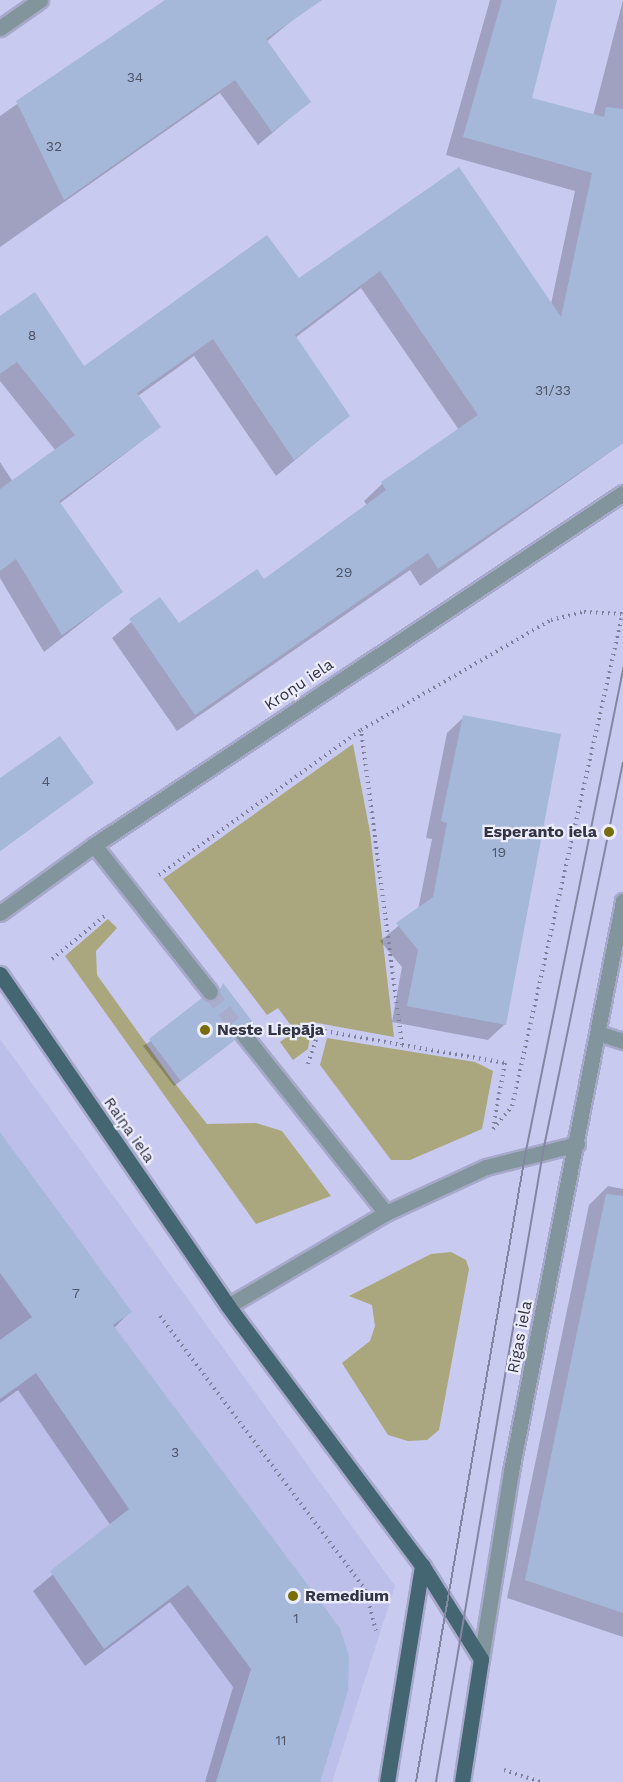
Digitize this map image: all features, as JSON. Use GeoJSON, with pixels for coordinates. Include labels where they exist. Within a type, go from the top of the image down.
{"type":"FeatureCollection","features":[{"type":"Feature","properties":{"kind":"main road","name":"Raiņa iela"},"geometry":{"type":"LineString","coordinates":[[0,974],[228,1306],[422,1565],[481,1659]]}},
{"type":"Feature","properties":{"kind":"main road"},"geometry":{"type":"LineString","coordinates":[[387,1782],[422,1565]]}},
{"type":"Feature","properties":{"kind":"main road","name":"Rīgas iela"},"geometry":{"type":"LineString","coordinates":[[462,1782],[481,1659]]}},
{"type":"Feature","properties":{"kind":"street"},"geometry":{"type":"LineString","coordinates":[[0,28],[40,0]]}},
{"type":"Feature","properties":{"kind":"street","name":"Kroņu iela"},"geometry":{"type":"LineString","coordinates":[[0,913],[94,845],[623,493]]}},
{"type":"Feature","properties":{"kind":"street"},"geometry":{"type":"LineString","coordinates":[[94,845],[210,992]]}},
{"type":"Feature","properties":{"kind":"street","name":"Rīgas iela"},"geometry":{"type":"LineString","coordinates":[[481,1659],[511,1471],[623,901]]}},
{"type":"Feature","properties":{"kind":"street"},"geometry":{"type":"LineString","coordinates":[[598,1033],[623,1041]]}},
{"type":"Feature","properties":{"kind":"street"},"geometry":{"type":"LineString","coordinates":[[243,1034],[386,1213]]}},
{"type":"Feature","properties":{"kind":"street"},"geometry":{"type":"LineString","coordinates":[[228,1306],[386,1213],[486,1167],[577,1144]]}},
{"type":"Feature","properties":{"kind":"path"},"geometry":{"type":"LineString","coordinates":[[52,959],[133,894],[361,730],[551,620],[584,612],[623,613],[512,1106],[493,1129]]}},
{"type":"Feature","properties":{"kind":"path"},"geometry":{"type":"LineString","coordinates":[[361,730],[402,1045]]}},
{"type":"Feature","properties":{"kind":"path"},"geometry":{"type":"LineString","coordinates":[[286,1089],[313,1058],[319,1030],[505,1063],[486,1167]]}},
{"type":"Feature","properties":{"kind":"path"},"geometry":{"type":"LineString","coordinates":[[160,1316],[365,1589],[377,1635]]}},
{"type":"Feature","properties":{"kind":"path"},"geometry":{"type":"LineString","coordinates":[[504,1770],[542,1782]]}},
{"type":"Feature","properties":{"kind":"shaded area"},"geometry":{"type":"Polygon","coordinates":[[[353,744],[370,832],[394,1037],[312,1022],[308,1049],[293,1060],[280,1042],[295,1031],[278,1008],[267,1015],[163,879],[353,744]]]}},
{"type":"Feature","properties":{"kind":"shaded area"},"geometry":{"type":"Polygon","coordinates":[[[108,919],[117,928],[96,951],[97,975],[173,1081],[207,1124],[256,1123],[282,1131],[331,1196],[256,1224],[65,956],[108,919]]]}},
{"type":"Feature","properties":{"kind":"shaded area"},"geometry":{"type":"Polygon","coordinates":[[[327,1038],[475,1062],[493,1071],[482,1129],[410,1160],[391,1160],[320,1065],[327,1038]]]}},
{"type":"Feature","properties":{"kind":"shaded area"},"geometry":{"type":"Polygon","coordinates":[[[0,1039],[395,1586],[332,1782],[0,1782],[0,1039]]]}},
{"type":"Feature","properties":{"kind":"shaded area"},"geometry":{"type":"Polygon","coordinates":[[[451,1252],[466,1260],[469,1269],[439,1430],[427,1440],[408,1441],[388,1435],[342,1363],[370,1341],[375,1326],[372,1305],[349,1296],[431,1254],[451,1252]]]}},
{"type":"Feature","properties":{"kind":"building"},"geometry":{"type":"Polygon","coordinates":[[[165,0],[322,0],[266,39],[311,102],[272,132],[235,80],[64,200],[16,101],[165,0]]]}},
{"type":"Feature","properties":{"kind":"building"},"geometry":{"type":"Polygon","coordinates":[[[502,0],[557,0],[532,98],[604,117],[606,107],[623,109],[623,443],[438,569],[428,553],[195,715],[129,619],[160,597],[179,623],[257,569],[264,579],[386,490],[381,482],[478,415],[380,271],[295,335],[350,416],[294,460],[213,339],[137,393],[161,427],[59,501],[123,592],[62,635],[16,559],[0,571],[0,489],[75,435],[17,362],[0,374],[0,316],[35,292],[84,366],[267,235],[299,278],[459,167],[561,317],[592,173],[463,137],[502,0]]]}},
{"type":"Feature","properties":{"kind":"building"},"geometry":{"type":"Polygon","coordinates":[[[463,715],[561,734],[506,1025],[407,1006],[418,950],[396,923],[433,897],[447,823],[441,821],[463,715]]]}},
{"type":"Feature","properties":{"kind":"building"},"geometry":{"type":"Polygon","coordinates":[[[60,736],[94,783],[0,851],[0,778],[60,736]]]}},
{"type":"Feature","properties":{"kind":"building","name":"Neste Liepāja"},"geometry":{"type":"Polygon","coordinates":[[[223,983],[255,1025],[237,1026],[235,1040],[181,1081],[149,1039],[202,998],[216,1000],[223,983]]]}},
{"type":"Feature","properties":{"kind":"building"},"geometry":{"type":"Polygon","coordinates":[[[0,1132],[132,1312],[113,1325],[340,1628],[349,1656],[348,1691],[320,1782],[216,1782],[251,1669],[188,1585],[104,1649],[50,1571],[129,1509],[36,1373],[0,1399],[0,1340],[32,1317],[0,1273],[0,1132]]]}},
{"type":"Feature","properties":{"kind":"building"},"geometry":{"type":"Polygon","coordinates":[[[606,1194],[623,1196],[623,1613],[525,1580],[606,1194]]]}},
{"type":"Feature","properties":{"kind":"tunnel"},"geometry":{"type":"LineString","coordinates":[[210,992],[243,1034]]}},
{"type":"Feature","properties":{"kind":"tram line"},"geometry":{"type":"LineString","coordinates":[[416,1782],[525,1156],[623,668]]}},
{"type":"Feature","properties":{"kind":"tram line"},"geometry":{"type":"LineString","coordinates":[[436,1782],[543,1152],[623,763]]}},
{"type":"Feature","properties":{"kind":"place","name":"Esperanto iela"},"geometry":{"type":"Point","coordinates":[609,832]}},
{"type":"Feature","properties":{"kind":"place","name":"Neste Liepāja"},"geometry":{"type":"Point","coordinates":[205,1030]}},
{"type":"Feature","properties":{"kind":"place","name":"Remedium"},"geometry":{"type":"Point","coordinates":[293,1596]}}]}
